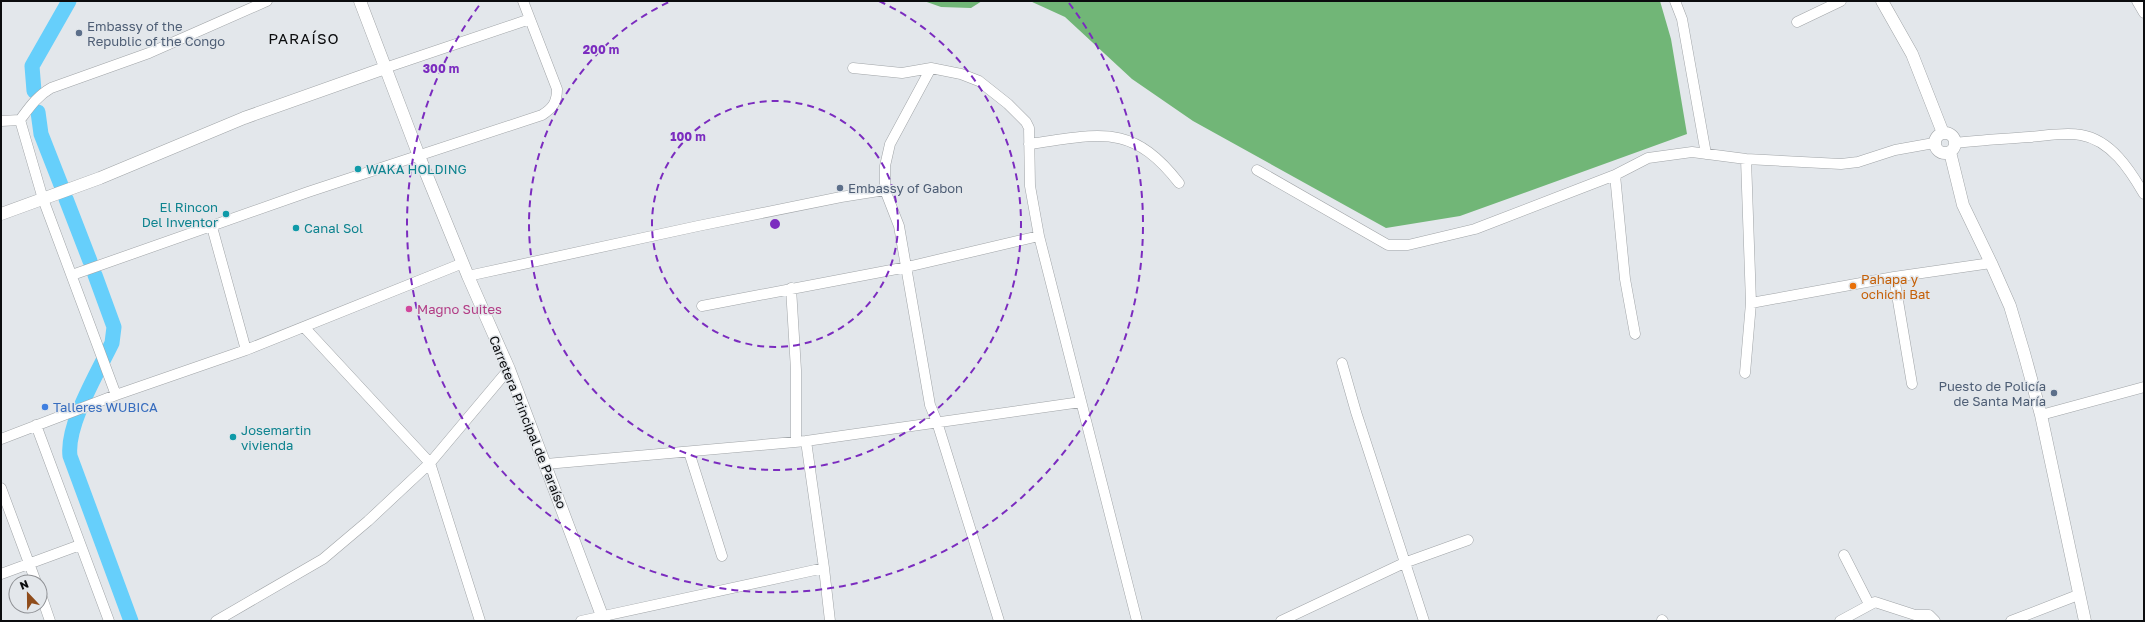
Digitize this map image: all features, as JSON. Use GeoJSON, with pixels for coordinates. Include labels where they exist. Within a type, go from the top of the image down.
{"type":"FeatureCollection","features":[{"type":"Feature","properties":{"kind":"street"},"geometry":{"type":"LineString","coordinates":[[20,120],[32,103],[42,93],[51,88],[149,53],[267,1]]}},
{"type":"Feature","properties":{"kind":"street","name":"Carretera Principal de Paraíso"},"geometry":{"type":"LineString","coordinates":[[360,1],[419,156],[468,276],[509,370],[546,464],[603,618]]}},
{"type":"Feature","properties":{"kind":"street"},"geometry":{"type":"LineString","coordinates":[[72,275],[542,115],[552,109],[557,99],[556,89],[523,1]]}},
{"type":"Feature","properties":{"kind":"street"},"geometry":{"type":"LineString","coordinates":[[1675,1],[1682,19],[1706,154]]}},
{"type":"Feature","properties":{"kind":"street"},"geometry":{"type":"LineString","coordinates":[[1797,22],[1841,1]]}},
{"type":"Feature","properties":{"kind":"street"},"geometry":{"type":"LineString","coordinates":[[1882,1],[1912,54],[1943,133]]}},
{"type":"Feature","properties":{"kind":"street"},"geometry":{"type":"LineString","coordinates":[[2137,1],[2144,13]]}},
{"type":"Feature","properties":{"kind":"street"},"geometry":{"type":"LineString","coordinates":[[1,214],[43,199],[244,118],[530,19]]}},
{"type":"Feature","properties":{"kind":"street"},"geometry":{"type":"LineString","coordinates":[[853,68],[902,73],[932,68],[961,74],[979,81],[1026,122],[1029,128],[1030,186],[1039,236],[1137,621]]}},
{"type":"Feature","properties":{"kind":"street"},"geometry":{"type":"LineString","coordinates":[[932,68],[890,144],[885,166],[885,190],[899,226],[930,405],[937,422],[999,621]]}},
{"type":"Feature","properties":{"kind":"street"},"geometry":{"type":"LineString","coordinates":[[1,121],[20,120]]}},
{"type":"Feature","properties":{"kind":"street"},"geometry":{"type":"LineString","coordinates":[[20,120],[43,199],[116,395]]}},
{"type":"Feature","properties":{"kind":"street"},"geometry":{"type":"LineString","coordinates":[[1934,143],[1937,136],[1943,133],[1950,134],[1963,205],[2010,306],[2041,415],[2078,595],[2085,621]]}},
{"type":"Feature","properties":{"kind":"street"},"geometry":{"type":"LineString","coordinates":[[1934,143],[1940,152],[1982,139],[2062,134],[2082,135],[2099,141],[2113,152],[2126,166],[2144,194]]}},
{"type":"Feature","properties":{"kind":"street"},"geometry":{"type":"LineString","coordinates":[[1029,144],[1096,135],[1119,137],[1134,143],[1167,167],[1179,184]]}},
{"type":"Feature","properties":{"kind":"street"},"geometry":{"type":"LineString","coordinates":[[1257,170],[1388,245],[1408,244],[1475,229],[1615,175],[1648,158],[1692,152],[1746,159],[1841,164],[1858,162],[1895,150],[1934,143]]}},
{"type":"Feature","properties":{"kind":"street"},"geometry":{"type":"LineString","coordinates":[[1745,374],[1751,303],[1746,159]]}},
{"type":"Feature","properties":{"kind":"street"},"geometry":{"type":"LineString","coordinates":[[1615,175],[1625,279],[1635,334]]}},
{"type":"Feature","properties":{"kind":"street"},"geometry":{"type":"LineString","coordinates":[[468,276],[698,226],[841,197],[885,190]]}},
{"type":"Feature","properties":{"kind":"street"},"geometry":{"type":"LineString","coordinates":[[212,227],[246,350]]}},
{"type":"Feature","properties":{"kind":"street"},"geometry":{"type":"LineString","coordinates":[[702,306],[906,267],[1039,236]]}},
{"type":"Feature","properties":{"kind":"street"},"geometry":{"type":"LineString","coordinates":[[1,439],[116,395],[246,350],[463,263]]}},
{"type":"Feature","properties":{"kind":"street"},"geometry":{"type":"LineString","coordinates":[[1751,303],[1894,277],[1991,263]]}},
{"type":"Feature","properties":{"kind":"street"},"geometry":{"type":"LineString","coordinates":[[1894,277],[1912,384]]}},
{"type":"Feature","properties":{"kind":"street"},"geometry":{"type":"LineString","coordinates":[[791,288],[801,442],[824,568],[830,621]]}},
{"type":"Feature","properties":{"kind":"street"},"geometry":{"type":"LineString","coordinates":[[304,327],[430,463],[480,621]]}},
{"type":"Feature","properties":{"kind":"street"},"geometry":{"type":"LineString","coordinates":[[1342,363],[1356,412],[1424,621]]}},
{"type":"Feature","properties":{"kind":"street"},"geometry":{"type":"LineString","coordinates":[[216,621],[323,559],[368,521],[430,463],[509,370]]}},
{"type":"Feature","properties":{"kind":"street"},"geometry":{"type":"LineString","coordinates":[[2041,415],[2144,387]]}},
{"type":"Feature","properties":{"kind":"street"},"geometry":{"type":"LineString","coordinates":[[546,464],[801,442],[1081,402]]}},
{"type":"Feature","properties":{"kind":"street"},"geometry":{"type":"LineString","coordinates":[[36,425],[109,621]]}},
{"type":"Feature","properties":{"kind":"street"},"geometry":{"type":"LineString","coordinates":[[689,452],[722,556]]}},
{"type":"Feature","properties":{"kind":"street"},"geometry":{"type":"LineString","coordinates":[[1,488],[33,574]]}},
{"type":"Feature","properties":{"kind":"street"},"geometry":{"type":"LineString","coordinates":[[1280,621],[1404,563],[1468,540]]}},
{"type":"Feature","properties":{"kind":"street"},"geometry":{"type":"LineString","coordinates":[[1,574],[80,545]]}},
{"type":"Feature","properties":{"kind":"street"},"geometry":{"type":"LineString","coordinates":[[1844,555],[1869,604]]}},
{"type":"Feature","properties":{"kind":"street"},"geometry":{"type":"LineString","coordinates":[[581,621],[603,618],[824,568]]}},
{"type":"Feature","properties":{"kind":"street"},"geometry":{"type":"LineString","coordinates":[[2011,621],[2078,595]]}},
{"type":"Feature","properties":{"kind":"street"},"geometry":{"type":"LineString","coordinates":[[1840,621],[1875,602],[1915,615],[1929,615],[1935,621]]}},
{"type":"Feature","properties":{"kind":"green space"},"geometry":{"type":"Polygon","coordinates":[[[924,1],[982,1],[971,8],[941,7],[924,1]]]}},
{"type":"Feature","properties":{"kind":"green space"},"geometry":{"type":"Polygon","coordinates":[[[1030,1],[1660,1],[1671,39],[1687,134],[1460,216],[1386,228],[1193,121],[1132,79],[1065,17],[1030,1]]]}},
{"type":"Feature","properties":{"kind":"waterway"},"geometry":{"type":"LineString","coordinates":[[34,91],[32,66],[69,1]]}},
{"type":"Feature","properties":{"kind":"waterway"},"geometry":{"type":"LineString","coordinates":[[38,112],[41,134],[61,185]]}},
{"type":"Feature","properties":{"kind":"waterway"},"geometry":{"type":"LineString","coordinates":[[66,199],[90,261]]}},
{"type":"Feature","properties":{"kind":"waterway"},"geometry":{"type":"LineString","coordinates":[[95,275],[114,327],[112,343],[78,414],[70,443],[70,456],[131,621]]}},
{"type":"Feature","properties":{"kind":"place","name":"Embassy of the Republic of the Congo"},"geometry":{"type":"Point","coordinates":[79,33]}},
{"type":"Feature","properties":{"kind":"place","name":"WAKA HOLDING"},"geometry":{"type":"Point","coordinates":[358,169]}},
{"type":"Feature","properties":{"kind":"place","name":"Embassy of Gabon"},"geometry":{"type":"Point","coordinates":[840,188]}},
{"type":"Feature","properties":{"kind":"place","name":"El Rincon Del Inventor"},"geometry":{"type":"Point","coordinates":[226,214]}},
{"type":"Feature","properties":{"kind":"place","name":"Canal Sol"},"geometry":{"type":"Point","coordinates":[296,228]}},
{"type":"Feature","properties":{"kind":"place","name":"Pahapa y ochichi Bat"},"geometry":{"type":"Point","coordinates":[1853,286]}},
{"type":"Feature","properties":{"kind":"place","name":"Magno Suites"},"geometry":{"type":"Point","coordinates":[409,309]}},
{"type":"Feature","properties":{"kind":"place","name":"Puesto de Policía de Santa María"},"geometry":{"type":"Point","coordinates":[2054,393]}},
{"type":"Feature","properties":{"kind":"place","name":"Talleres WUBICA"},"geometry":{"type":"Point","coordinates":[45,407]}},
{"type":"Feature","properties":{"kind":"place","name":"Josemartin vivienda"},"geometry":{"type":"Point","coordinates":[233,437]}},
{"type":"Feature","properties":{"kind":"district","name":"PARAÍSO"},"geometry":{"type":"Point","coordinates":[304,39]}}]}
